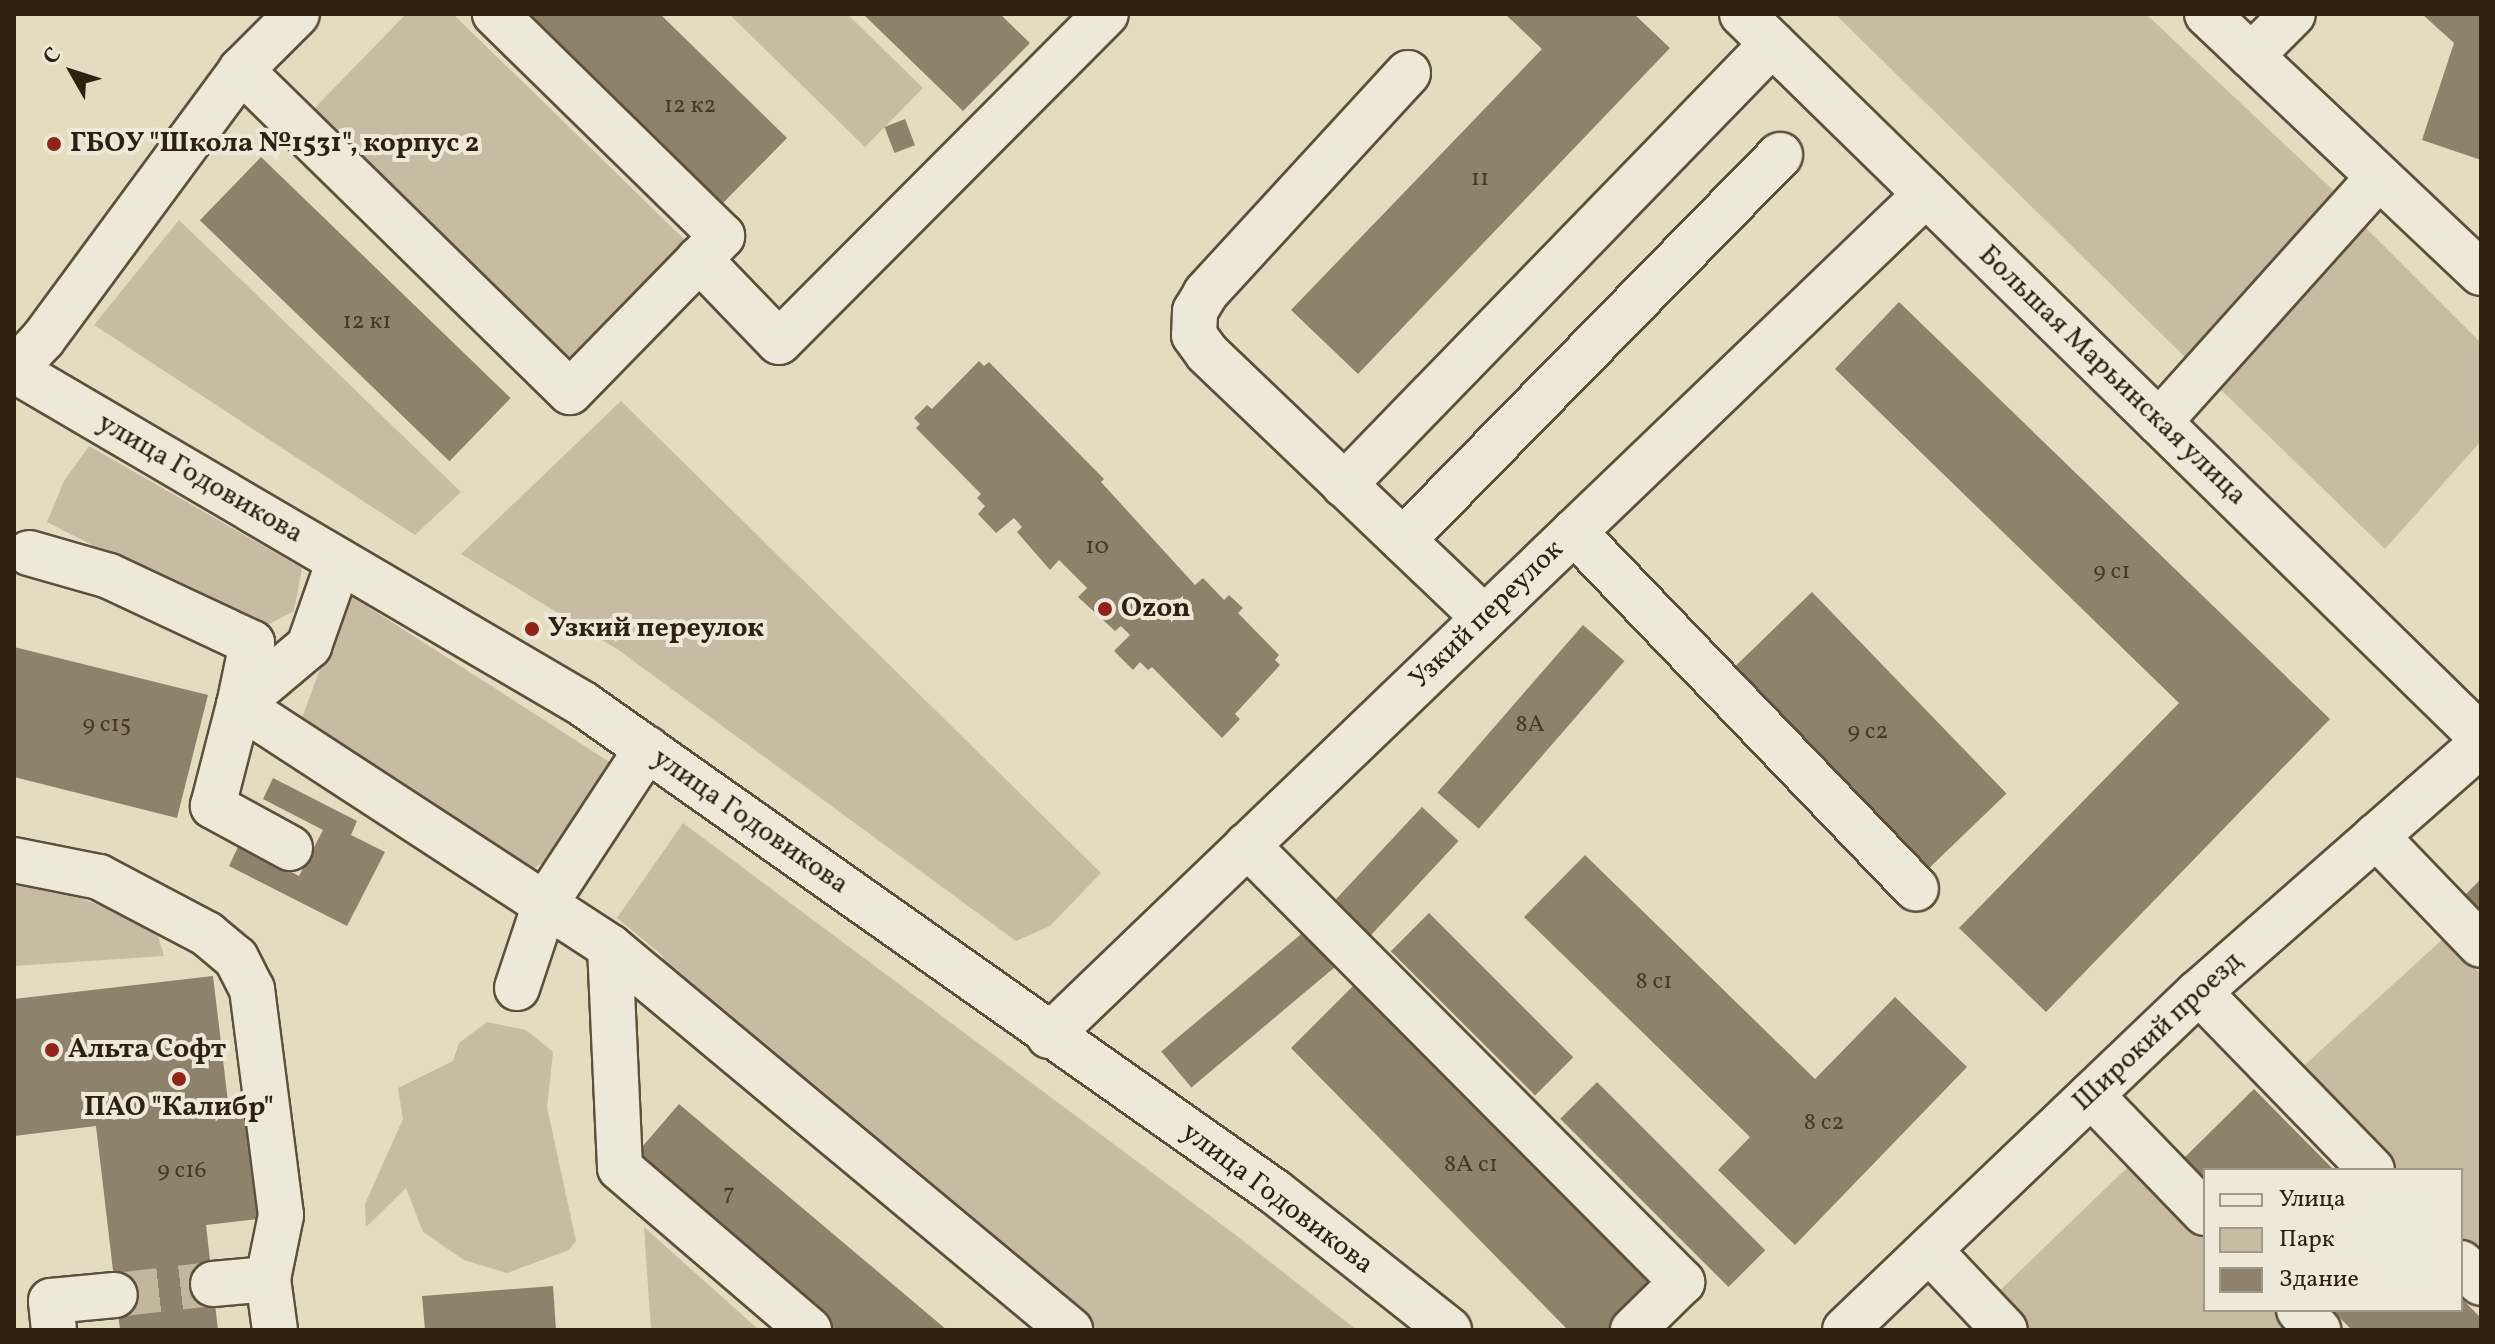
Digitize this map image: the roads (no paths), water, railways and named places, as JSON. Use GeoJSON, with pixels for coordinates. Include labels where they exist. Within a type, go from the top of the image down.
{"type":"FeatureCollection","features":[{"type":"Feature","properties":{"kind":"street"},"geometry":{"type":"LineString","coordinates":[[14,370],[43,339],[241,70],[297,14]]}},
{"type":"Feature","properties":{"kind":"street"},"geometry":{"type":"LineString","coordinates":[[241,70],[570,392],[722,236],[495,14]]}},
{"type":"Feature","properties":{"kind":"street"},"geometry":{"type":"LineString","coordinates":[[699,259],[779,342],[1106,14]]}},
{"type":"Feature","properties":{"kind":"street"},"geometry":{"type":"LineString","coordinates":[[2207,14],[2481,273]]}},
{"type":"Feature","properties":{"kind":"street"},"geometry":{"type":"LineString","coordinates":[[2251,56],[2293,14]]}},
{"type":"Feature","properties":{"kind":"street"},"geometry":{"type":"LineString","coordinates":[[1344,485],[1757,29]]}},
{"type":"Feature","properties":{"kind":"street","name":"Большая Марьинская улица"},"geometry":{"type":"LineString","coordinates":[[1757,29],[2481,737]]}},
{"type":"Feature","properties":{"kind":"street"},"geometry":{"type":"LineString","coordinates":[[1408,73],[1195,311],[1194,335],[1207,353],[1483,617]]}},
{"type":"Feature","properties":{"kind":"street"},"geometry":{"type":"LineString","coordinates":[[1403,540],[1780,155]]}},
{"type":"Feature","properties":{"kind":"street"},"geometry":{"type":"LineString","coordinates":[[2159,422],[2379,177]]}},
{"type":"Feature","properties":{"kind":"street","name":"Узкий переулок"},"geometry":{"type":"LineString","coordinates":[[1049,1036],[1926,194]]}},
{"type":"Feature","properties":{"kind":"street","name":"улица Годовикова"},"geometry":{"type":"LineString","coordinates":[[14,370],[583,704],[1049,1036],[1275,1192],[1449,1330]]}},
{"type":"Feature","properties":{"kind":"street"},"geometry":{"type":"LineString","coordinates":[[1574,532],[1916,889]]}},
{"type":"Feature","properties":{"kind":"street"},"geometry":{"type":"LineString","coordinates":[[29,553],[109,576],[252,643],[213,806],[290,848]]}},
{"type":"Feature","properties":{"kind":"street"},"geometry":{"type":"LineString","coordinates":[[239,705],[309,646],[339,561]]}},
{"type":"Feature","properties":{"kind":"street"},"geometry":{"type":"LineString","coordinates":[[239,705],[610,947],[1070,1330]]}},
{"type":"Feature","properties":{"kind":"street","name":"Широкий проезд"},"geometry":{"type":"LineString","coordinates":[[1845,1330],[2199,992],[2481,744]]}},
{"type":"Feature","properties":{"kind":"street"},"geometry":{"type":"LineString","coordinates":[[517,988],[545,904],[647,749]]}},
{"type":"Feature","properties":{"kind":"street"},"geometry":{"type":"LineString","coordinates":[[2376,836],[2481,945]]}},
{"type":"Feature","properties":{"kind":"street"},"geometry":{"type":"LineString","coordinates":[[1247,845],[1682,1282],[1633,1330]]}},
{"type":"Feature","properties":{"kind":"street"},"geometry":{"type":"LineString","coordinates":[[14,860],[99,877],[207,934],[236,958],[252,989],[281,1215],[268,1279],[275,1330]]}},
{"type":"Feature","properties":{"kind":"street"},"geometry":{"type":"LineString","coordinates":[[610,947],[620,1168],[809,1330]]}},
{"type":"Feature","properties":{"kind":"street"},"geometry":{"type":"LineString","coordinates":[[2199,992],[2370,1168]]}},
{"type":"Feature","properties":{"kind":"street"},"geometry":{"type":"LineString","coordinates":[[2091,1095],[2203,1211]]}},
{"type":"Feature","properties":{"kind":"street"},"geometry":{"type":"LineString","coordinates":[[1929,1250],[2005,1330]]}},
{"type":"Feature","properties":{"kind":"street"},"geometry":{"type":"LineString","coordinates":[[2463,1265],[2481,1283]]}},
{"type":"Feature","properties":{"kind":"street"},"geometry":{"type":"LineString","coordinates":[[213,1284],[268,1279]]}},
{"type":"Feature","properties":{"kind":"street"},"geometry":{"type":"LineString","coordinates":[[54,1330],[51,1301],[115,1295]]}},
{"type":"Feature","properties":{"kind":"street"},"geometry":{"type":"LineString","coordinates":[[2301,1312],[2318,1330]]}},
{"type":"Feature","properties":{"kind":"tunnel"},"geometry":{"type":"LineString","coordinates":[[115,1295],[213,1284]]}},
{"type":"Feature","properties":{"kind":"place","name":"ГБОУ \"Школа №1531\", корпус 2"},"geometry":{"type":"Point","coordinates":[54,144]}},
{"type":"Feature","properties":{"kind":"place","name":"Ozon"},"geometry":{"type":"Point","coordinates":[1105,609]}},
{"type":"Feature","properties":{"kind":"place","name":"Узкий переулок"},"geometry":{"type":"Point","coordinates":[532,629]}},
{"type":"Feature","properties":{"kind":"place","name":"Альта Софт"},"geometry":{"type":"Point","coordinates":[52,1050]}},
{"type":"Feature","properties":{"kind":"place","name":"ПАО \"Калибр\""},"geometry":{"type":"Point","coordinates":[179,1079]}}]}
